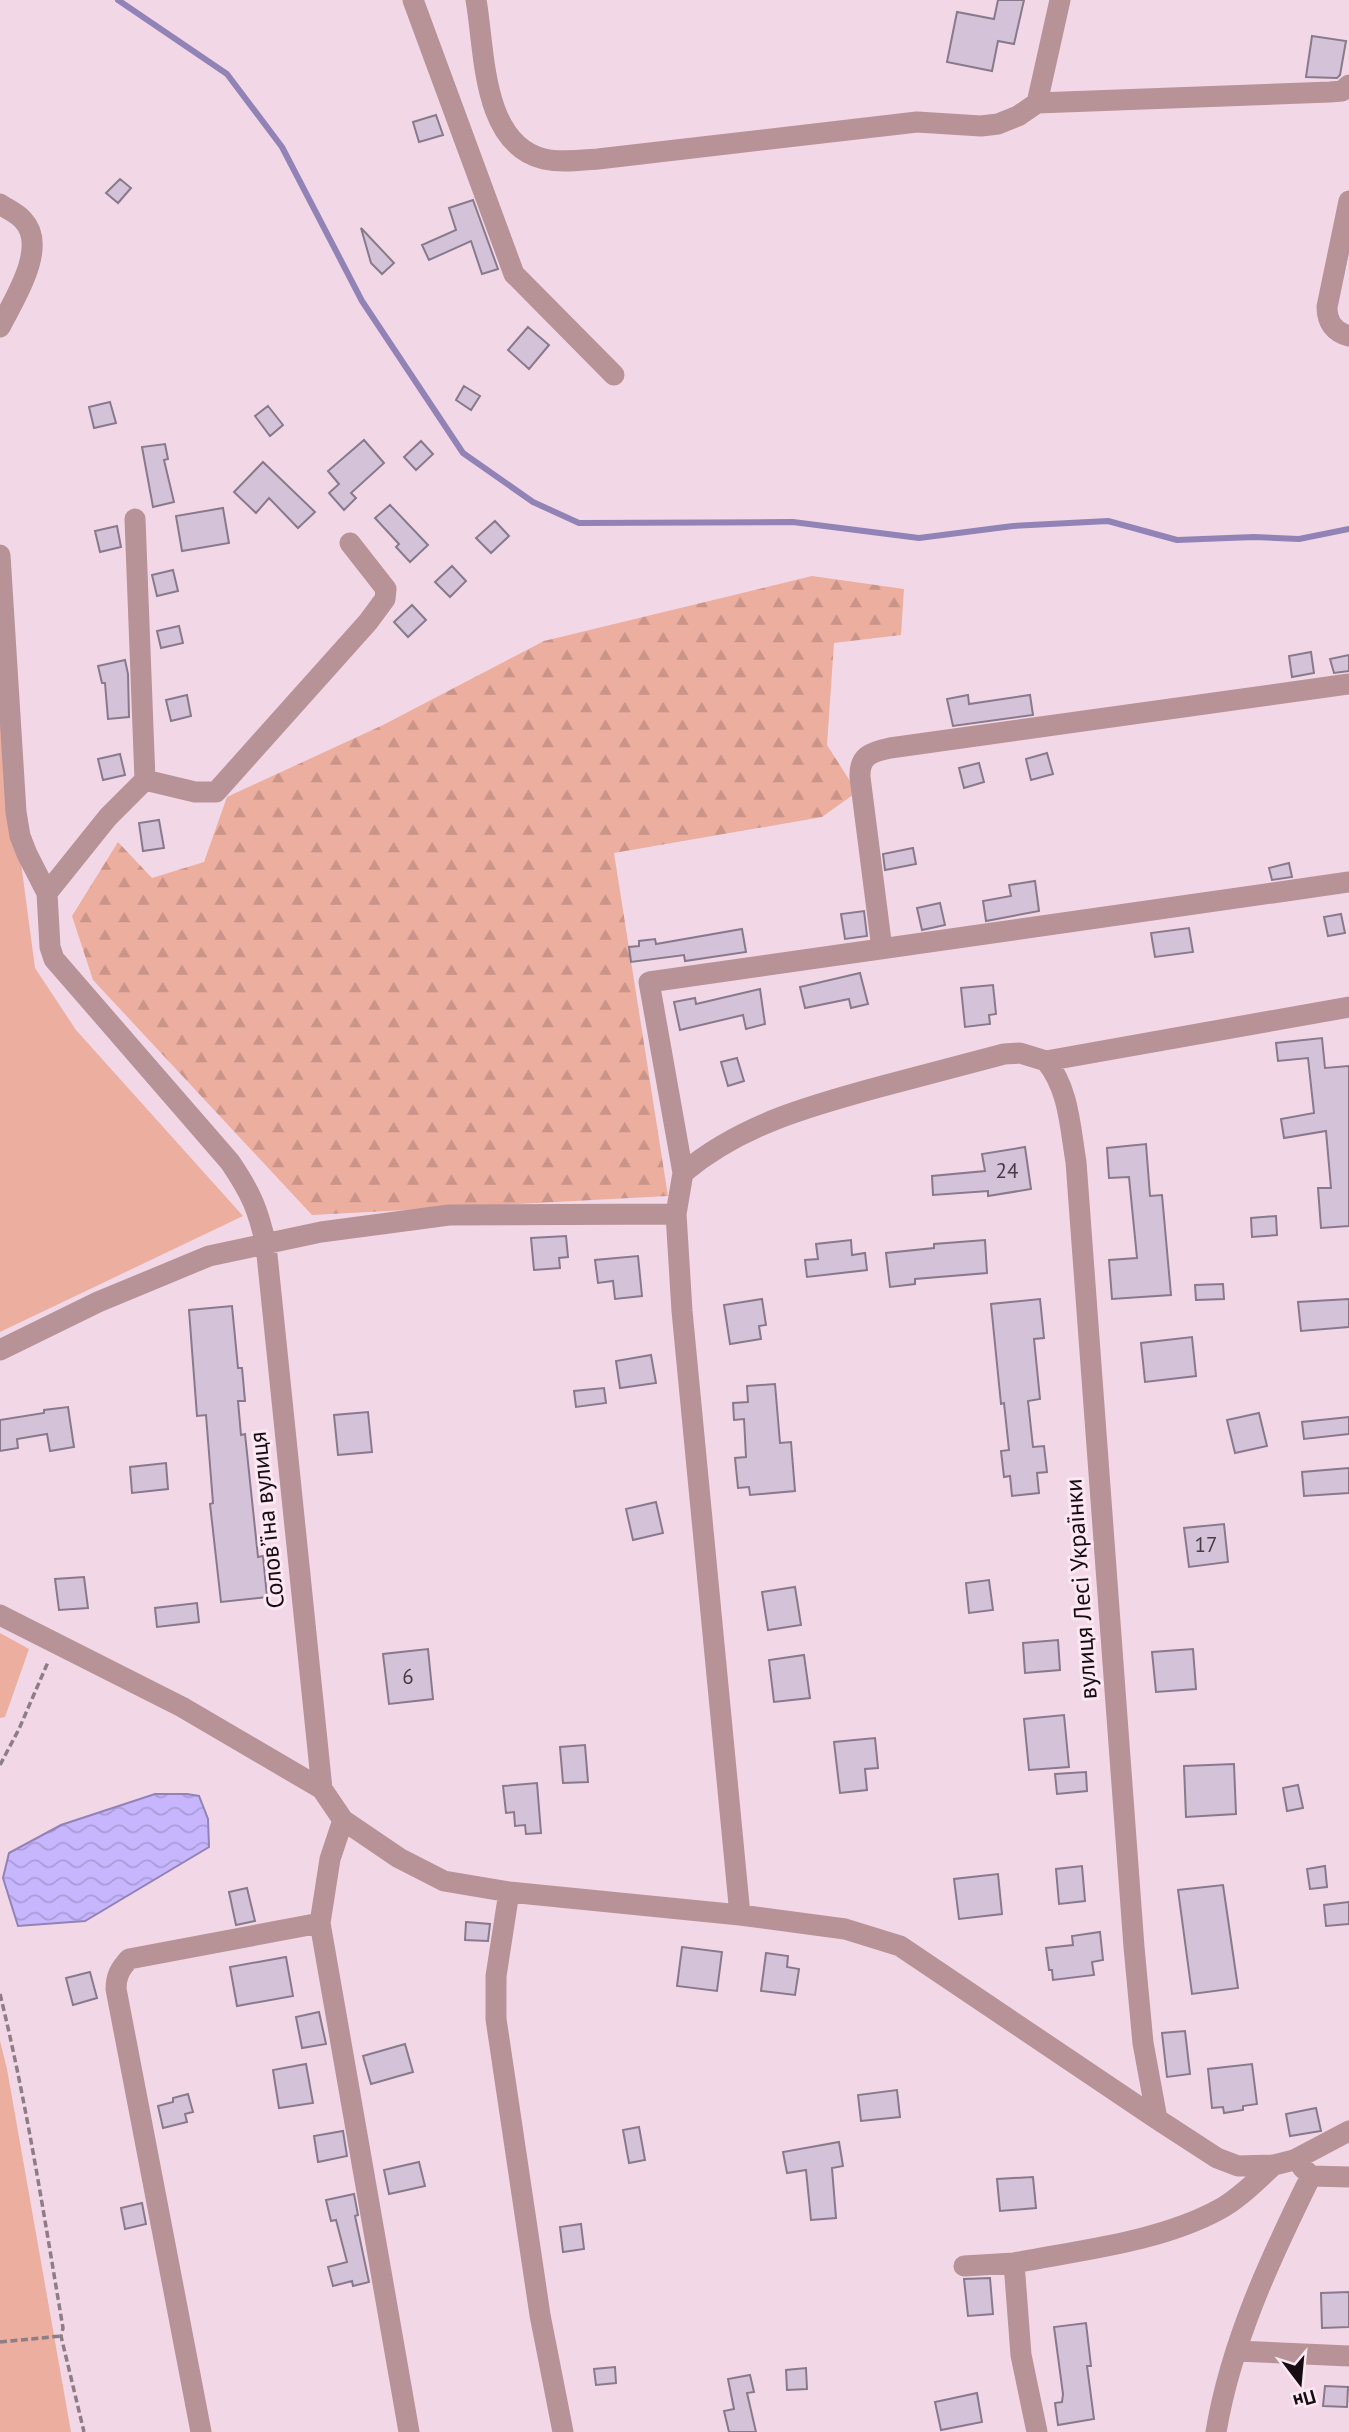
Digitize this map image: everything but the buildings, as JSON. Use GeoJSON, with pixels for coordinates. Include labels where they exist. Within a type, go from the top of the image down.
{"type":"FeatureCollection","features":[{"type":"Feature","properties":{"kind":"street"},"geometry":{"type":"LineString","coordinates":[[413,0],[514,274],[614,375]]}},
{"type":"Feature","properties":{"kind":"street"},"geometry":{"type":"LineString","coordinates":[[476,0],[482,58],[492,103],[516,143],[542,159],[556,161],[598,159],[917,122],[981,126],[998,124],[1018,116],[1037,103],[1331,92],[1342,91],[1349,85]]}},
{"type":"Feature","properties":{"kind":"street"},"geometry":{"type":"LineString","coordinates":[[1037,103],[1060,0]]}},
{"type":"Feature","properties":{"kind":"street"},"geometry":{"type":"LineString","coordinates":[[1349,201],[1326,307],[1329,323],[1336,330],[1349,335]]}},
{"type":"Feature","properties":{"kind":"street"},"geometry":{"type":"LineString","coordinates":[[0,204],[24,220],[31,237],[32,252],[26,275],[0,327]]}},
{"type":"Feature","properties":{"kind":"street"},"geometry":{"type":"LineString","coordinates":[[0,555],[16,812],[20,836],[47,893],[108,817],[145,780],[135,519]]}},
{"type":"Feature","properties":{"kind":"street"},"geometry":{"type":"LineString","coordinates":[[145,780],[195,792],[216,792],[368,622],[386,599],[386,589],[350,543]]}},
{"type":"Feature","properties":{"kind":"street"},"geometry":{"type":"LineString","coordinates":[[882,949],[859,768],[868,754],[890,748],[1349,684]]}},
{"type":"Feature","properties":{"kind":"street"},"geometry":{"type":"LineString","coordinates":[[740,1915],[683,1325],[676,1214],[683,1173],[649,982],[1349,882]]}},
{"type":"Feature","properties":{"kind":"street","name":"Соловʼїна вулиця"},"geometry":{"type":"LineString","coordinates":[[47,893],[50,947],[54,959],[230,1162],[247,1186],[258,1209],[266,1245],[322,1789]]}},
{"type":"Feature","properties":{"kind":"street"},"geometry":{"type":"LineString","coordinates":[[683,1173],[702,1157],[754,1127],[807,1106],[1004,1054],[1020,1053],[1046,1061],[1349,1007]]}},
{"type":"Feature","properties":{"kind":"street","name":"вулиця Лесі Українки"},"geometry":{"type":"LineString","coordinates":[[1046,1061],[1058,1075],[1067,1105],[1076,1162],[1133,1933],[1143,2043],[1157,2119]]}},
{"type":"Feature","properties":{"kind":"street"},"geometry":{"type":"LineString","coordinates":[[0,1350],[98,1302],[209,1256],[239,1248],[266,1245],[321,1232],[449,1215],[676,1214]]}},
{"type":"Feature","properties":{"kind":"street"},"geometry":{"type":"LineString","coordinates":[[0,1615],[183,1707],[322,1789],[344,1820],[399,1858],[444,1881],[509,1892],[740,1915],[845,1930],[901,1946],[1217,2158],[1238,2166],[1284,2162],[1311,2176],[1349,2177]]}},
{"type":"Feature","properties":{"kind":"street"},"geometry":{"type":"LineString","coordinates":[[344,1820],[330,1859],[320,1923],[410,2432]]}},
{"type":"Feature","properties":{"kind":"street"},"geometry":{"type":"LineString","coordinates":[[509,1892],[496,1976],[496,2019],[540,2315],[563,2432]]}},
{"type":"Feature","properties":{"kind":"street"},"geometry":{"type":"LineString","coordinates":[[201,2432],[116,1979],[120,1968],[129,1959],[320,1923]]}},
{"type":"Feature","properties":{"kind":"street"},"geometry":{"type":"LineString","coordinates":[[964,2266],[1014,2263],[1149,2236],[1185,2225],[1233,2201],[1284,2162],[1349,2131]]}},
{"type":"Feature","properties":{"kind":"street"},"geometry":{"type":"LineString","coordinates":[[1216,2432],[1236,2351],[1269,2260],[1311,2176]]}},
{"type":"Feature","properties":{"kind":"street"},"geometry":{"type":"LineString","coordinates":[[1014,2263],[1021,2355],[1037,2432]]}},
{"type":"Feature","properties":{"kind":"street"},"geometry":{"type":"LineString","coordinates":[[1236,2351],[1349,2356]]}},
{"type":"Feature","properties":{"kind":"path"},"geometry":{"type":"LineString","coordinates":[[0,1765],[19,1729],[56,1644]]}},
{"type":"Feature","properties":{"kind":"path"},"geometry":{"type":"LineString","coordinates":[[0,1994],[17,2063],[41,2196],[63,2328],[61,2336],[84,2432]]}},
{"type":"Feature","properties":{"kind":"path"},"geometry":{"type":"LineString","coordinates":[[0,2342],[61,2336]]}},
{"type":"Feature","properties":{"kind":"green space"},"geometry":{"type":"Polygon","coordinates":[[[812,576],[904,589],[901,635],[834,643],[827,745],[857,792],[822,817],[614,853],[668,1196],[312,1215],[93,980],[72,916],[118,842],[152,878],[204,862],[227,797],[383,725],[544,641],[812,576]]]}},
{"type":"Feature","properties":{"kind":"green space"},"geometry":{"type":"Polygon","coordinates":[[[0,618],[12,795],[35,968],[76,1030],[243,1216],[0,1332],[0,618]]]}},
{"type":"Feature","properties":{"kind":"green space"},"geometry":{"type":"Polygon","coordinates":[[[0,1633],[29,1649],[5,1717],[0,1718],[0,1633]]]}},
{"type":"Feature","properties":{"kind":"green space"},"geometry":{"type":"Polygon","coordinates":[[[0,2041],[7,2069],[71,2432],[0,2432],[0,2041]]]}},
{"type":"Feature","properties":{"kind":"water"},"geometry":{"type":"Polygon","coordinates":[[[155,1794],[199,1796],[208,1819],[209,1847],[85,1921],[18,1926],[3,1878],[9,1853],[61,1825],[155,1794]]]}},
{"type":"Feature","properties":{"kind":"waterway"},"geometry":{"type":"LineString","coordinates":[[118,0],[227,74],[282,147],[362,301],[463,453],[533,502],[579,523],[793,522],[919,538],[1013,526],[1108,521],[1177,540],[1254,537],[1299,539],[1349,529]]}}]}
